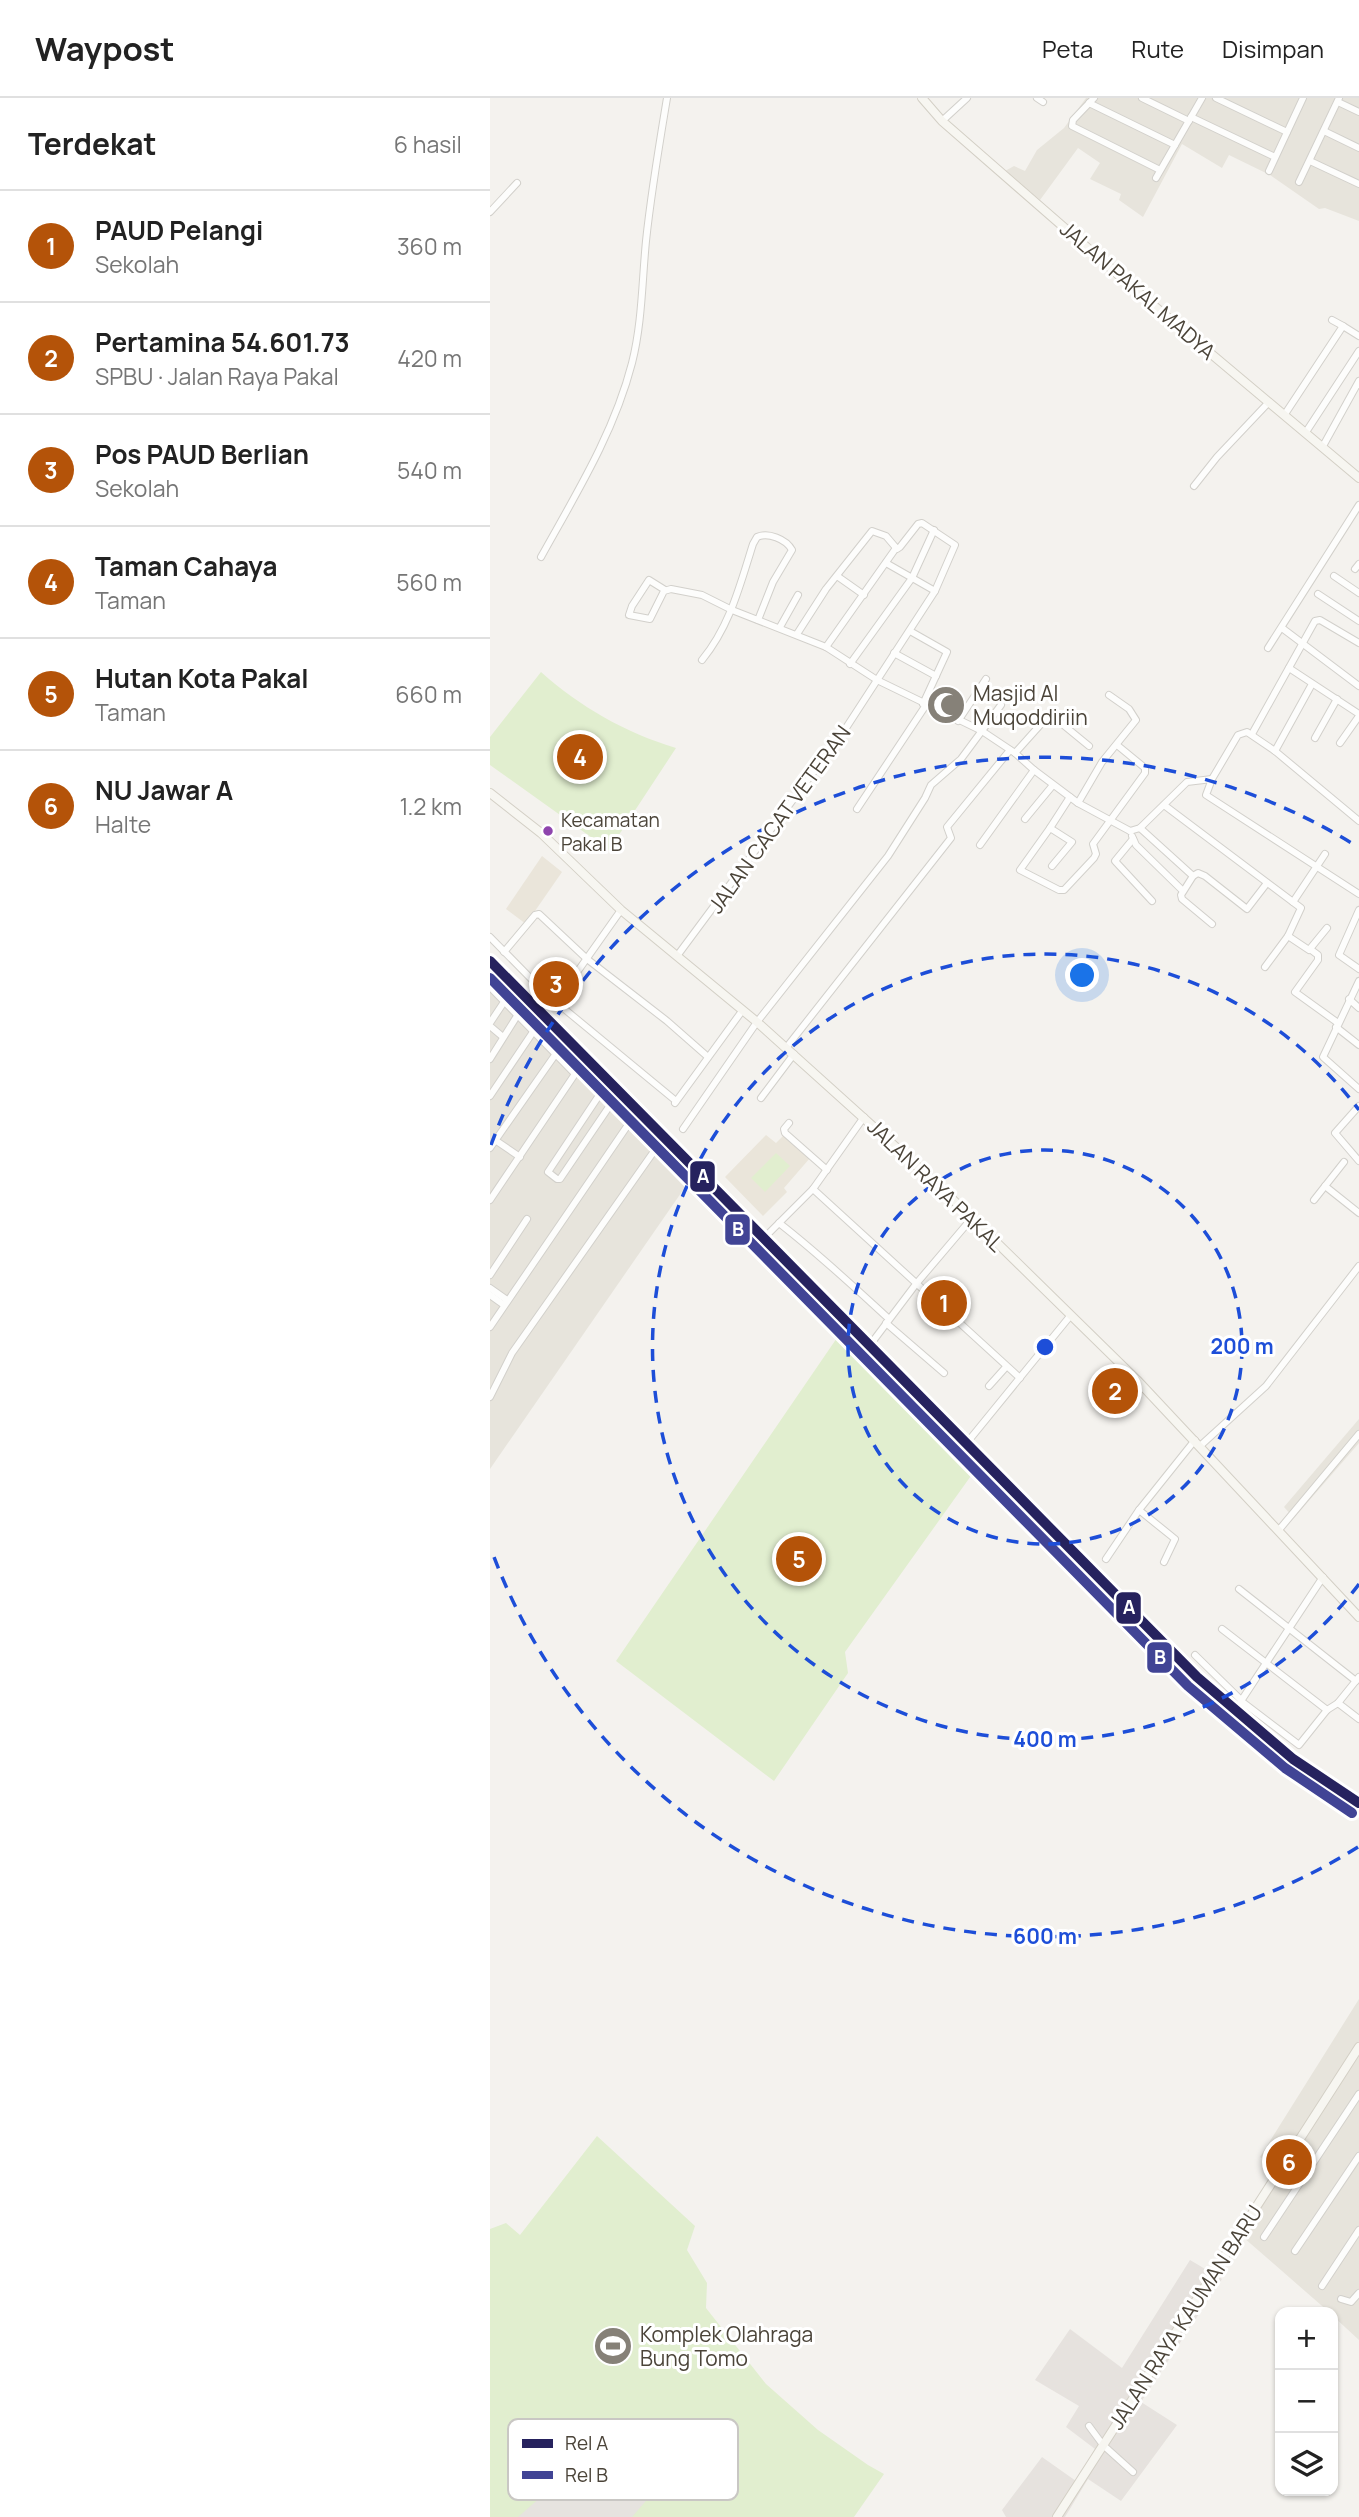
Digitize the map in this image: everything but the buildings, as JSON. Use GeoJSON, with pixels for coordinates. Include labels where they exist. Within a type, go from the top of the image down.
{"type":"FeatureCollection","features":[{"type":"Feature","properties":{"kind":"main road","name":"JALAN PAKAL MADYA"},"geometry":{"type":"LineString","coordinates":[[922,98],[942,121],[1153,305],[1359,478]]}},
{"type":"Feature","properties":{"kind":"main road","name":"JALAN RAYA PAKAL"},"geometry":{"type":"LineString","coordinates":[[490,793],[541,833],[621,910],[683,949],[742,1011],[760,1019],[790,1051],[972,1218],[1197,1443],[1359,1617]]}},
{"type":"Feature","properties":{"kind":"main road","name":"JALAN RAYA KAUMAN BARU"},"geometry":{"type":"LineString","coordinates":[[1057,2517],[1359,2047]]}},
{"type":"Feature","properties":{"kind":"street"},"geometry":{"type":"LineString","coordinates":[[541,557],[602,447],[632,362],[639,318],[652,180],[667,98]]}},
{"type":"Feature","properties":{"kind":"street"},"geometry":{"type":"LineString","coordinates":[[942,121],[967,98]]}},
{"type":"Feature","properties":{"kind":"street"},"geometry":{"type":"LineString","coordinates":[[1142,98],[1275,156]]}},
{"type":"Feature","properties":{"kind":"street"},"geometry":{"type":"LineString","coordinates":[[1156,178],[1202,98]]}},
{"type":"Feature","properties":{"kind":"street"},"geometry":{"type":"LineString","coordinates":[[1216,98],[1287,132]]}},
{"type":"Feature","properties":{"kind":"street"},"geometry":{"type":"LineString","coordinates":[[1269,171],[1302,100],[1292,98]]}},
{"type":"Feature","properties":{"kind":"street"},"geometry":{"type":"LineString","coordinates":[[1299,183],[1338,100],[1359,112]]}},
{"type":"Feature","properties":{"kind":"street"},"geometry":{"type":"LineString","coordinates":[[1160,170],[1076,129],[1072,126],[1073,120],[1092,101],[1175,145]]}},
{"type":"Feature","properties":{"kind":"street"},"geometry":{"type":"LineString","coordinates":[[1324,131],[1359,148]]}},
{"type":"Feature","properties":{"kind":"street"},"geometry":{"type":"LineString","coordinates":[[1310,161],[1359,184]]}},
{"type":"Feature","properties":{"kind":"street"},"geometry":{"type":"LineString","coordinates":[[490,212],[516,183]]}},
{"type":"Feature","properties":{"kind":"street"},"geometry":{"type":"LineString","coordinates":[[1332,320],[1359,336]]}},
{"type":"Feature","properties":{"kind":"street"},"geometry":{"type":"LineString","coordinates":[[1285,414],[1343,326]]}},
{"type":"Feature","properties":{"kind":"street"},"geometry":{"type":"LineString","coordinates":[[1306,432],[1359,351]]}},
{"type":"Feature","properties":{"kind":"street"},"geometry":{"type":"LineString","coordinates":[[1323,446],[1359,381]]}},
{"type":"Feature","properties":{"kind":"street"},"geometry":{"type":"LineString","coordinates":[[1194,486],[1217,457],[1269,402]]}},
{"type":"Feature","properties":{"kind":"street"},"geometry":{"type":"LineString","coordinates":[[1268,649],[1359,505]]}},
{"type":"Feature","properties":{"kind":"street"},"geometry":{"type":"LineString","coordinates":[[825,647],[896,548],[900,547],[919,523],[933,530],[912,578],[850,664]]}},
{"type":"Feature","properties":{"kind":"street","name":"JALAN CACAT VETERAN"},"geometry":{"type":"LineString","coordinates":[[683,949],[838,740],[936,591],[955,546],[933,530]]}},
{"type":"Feature","properties":{"kind":"street"},"geometry":{"type":"LineString","coordinates":[[797,634],[818,599],[872,531],[886,536],[896,548]]}},
{"type":"Feature","properties":{"kind":"street"},"geometry":{"type":"LineString","coordinates":[[702,660],[715,644],[732,610],[753,544],[757,537],[764,535],[779,538],[790,545],[792,550],[773,582],[758,620]]}},
{"type":"Feature","properties":{"kind":"street"},"geometry":{"type":"LineString","coordinates":[[886,564],[936,591]]}},
{"type":"Feature","properties":{"kind":"street"},"geometry":{"type":"LineString","coordinates":[[837,576],[864,595]]}},
{"type":"Feature","properties":{"kind":"street"},"geometry":{"type":"LineString","coordinates":[[1334,576],[1359,593]]}},
{"type":"Feature","properties":{"kind":"street"},"geometry":{"type":"LineString","coordinates":[[665,590],[650,619],[629,615],[649,580],[665,590],[697,594],[825,647],[877,680],[982,731],[1013,751],[1078,803],[1130,831],[1136,845],[1183,891]]}},
{"type":"Feature","properties":{"kind":"street"},"geometry":{"type":"LineString","coordinates":[[780,627],[798,594]]}},
{"type":"Feature","properties":{"kind":"street"},"geometry":{"type":"LineString","coordinates":[[1318,594],[1359,621]]}},
{"type":"Feature","properties":{"kind":"street"},"geometry":{"type":"LineString","coordinates":[[1252,734],[1314,622],[1320,620],[1359,643]]}},
{"type":"Feature","properties":{"kind":"street"},"geometry":{"type":"LineString","coordinates":[[1282,628],[1359,686]]}},
{"type":"Feature","properties":{"kind":"street"},"geometry":{"type":"LineString","coordinates":[[857,809],[924,704],[947,655],[946,651],[909,631]]}},
{"type":"Feature","properties":{"kind":"street"},"geometry":{"type":"LineString","coordinates":[[894,653],[936,676]]}},
{"type":"Feature","properties":{"kind":"street"},"geometry":{"type":"LineString","coordinates":[[1289,668],[1359,715],[1340,743]]}},
{"type":"Feature","properties":{"kind":"street"},"geometry":{"type":"LineString","coordinates":[[958,721],[986,679]]}},
{"type":"Feature","properties":{"kind":"street"},"geometry":{"type":"LineString","coordinates":[[1275,751],[1312,684]]}},
{"type":"Feature","properties":{"kind":"street"},"geometry":{"type":"LineString","coordinates":[[1078,803],[1101,765],[1137,719],[1129,709],[1109,695]]}},
{"type":"Feature","properties":{"kind":"street"},"geometry":{"type":"LineString","coordinates":[[1315,738],[1337,699]]}},
{"type":"Feature","properties":{"kind":"street"},"geometry":{"type":"LineString","coordinates":[[683,1129],[760,1019],[888,856],[925,799],[928,789],[961,759],[1001,705]]}},
{"type":"Feature","properties":{"kind":"street"},"geometry":{"type":"LineString","coordinates":[[761,1098],[790,1051],[951,838],[947,827],[1013,751],[1050,714],[1089,746]]}},
{"type":"Feature","properties":{"kind":"street"},"geometry":{"type":"LineString","coordinates":[[1359,821],[1275,751],[1252,734],[1244,732],[1238,734],[1212,779],[1206,797],[1316,868],[1359,892]]}},
{"type":"Feature","properties":{"kind":"street"},"geometry":{"type":"LineString","coordinates":[[1070,797],[1020,870],[1059,890],[1064,890],[1095,857],[1093,844],[1146,772],[1145,768],[1118,745]]}},
{"type":"Feature","properties":{"kind":"street"},"geometry":{"type":"LineString","coordinates":[[980,845],[1034,770]]}},
{"type":"Feature","properties":{"kind":"street"},"geometry":{"type":"LineString","coordinates":[[1130,831],[1140,828],[1187,782],[1212,779]]}},
{"type":"Feature","properties":{"kind":"street"},"geometry":{"type":"LineString","coordinates":[[1025,819],[1053,785]]}},
{"type":"Feature","properties":{"kind":"street"},"geometry":{"type":"LineString","coordinates":[[1164,805],[1302,910],[1288,936],[1265,967]]}},
{"type":"Feature","properties":{"kind":"street"},"geometry":{"type":"LineString","coordinates":[[1050,828],[1072,842],[1052,866]]}},
{"type":"Feature","properties":{"kind":"street"},"geometry":{"type":"LineString","coordinates":[[1140,828],[1193,876]]}},
{"type":"Feature","properties":{"kind":"street"},"geometry":{"type":"LineString","coordinates":[[1133,839],[1115,861],[1152,901]]}},
{"type":"Feature","properties":{"kind":"street"},"geometry":{"type":"LineString","coordinates":[[1293,902],[1325,855]]}},
{"type":"Feature","properties":{"kind":"street"},"geometry":{"type":"LineString","coordinates":[[1212,924],[1184,903],[1181,897],[1193,876],[1198,873],[1205,876],[1247,909],[1267,883]]}},
{"type":"Feature","properties":{"kind":"street"},"geometry":{"type":"LineString","coordinates":[[556,1002],[621,910]]}},
{"type":"Feature","properties":{"kind":"street"},"geometry":{"type":"LineString","coordinates":[[1359,911],[1339,956],[1359,969]]}},
{"type":"Feature","properties":{"kind":"street"},"geometry":{"type":"LineString","coordinates":[[504,952],[538,913],[586,959],[667,1021],[708,1057]]}},
{"type":"Feature","properties":{"kind":"street"},"geometry":{"type":"LineString","coordinates":[[1310,949],[1327,928]]}},
{"type":"Feature","properties":{"kind":"street"},"geometry":{"type":"LineString","coordinates":[[1288,936],[1310,949],[1319,958],[1295,992],[1359,1045]]}},
{"type":"Feature","properties":{"kind":"street"},"geometry":{"type":"LineString","coordinates":[[490,937],[556,1002],[675,1103],[742,1011]]}},
{"type":"Feature","properties":{"kind":"street"},"geometry":{"type":"LineString","coordinates":[[1359,981],[1333,1022],[1323,1055],[1324,1059],[1359,1089]]}},
{"type":"Feature","properties":{"kind":"street"},"geometry":{"type":"LineString","coordinates":[[490,987],[575,1074],[589,1075],[657,1141],[657,1147],[512,1353],[490,1397]]}},
{"type":"Feature","properties":{"kind":"street"},"geometry":{"type":"LineString","coordinates":[[1349,999],[1359,1008]]}},
{"type":"Feature","properties":{"kind":"street"},"geometry":{"type":"LineString","coordinates":[[503,1037],[490,1024],[504,1002]]}},
{"type":"Feature","properties":{"kind":"street"},"geometry":{"type":"LineString","coordinates":[[490,1059],[517,1016]]}},
{"type":"Feature","properties":{"kind":"street"},"geometry":{"type":"LineString","coordinates":[[490,1096],[533,1032]]}},
{"type":"Feature","properties":{"kind":"street"},"geometry":{"type":"LineString","coordinates":[[490,1148],[555,1055]]}},
{"type":"Feature","properties":{"kind":"street"},"geometry":{"type":"LineString","coordinates":[[490,1200],[575,1074]]}},
{"type":"Feature","properties":{"kind":"street"},"geometry":{"type":"LineString","coordinates":[[604,1088],[548,1173],[560,1179],[615,1098]]}},
{"type":"Feature","properties":{"kind":"street"},"geometry":{"type":"LineString","coordinates":[[1359,1106],[1335,1133],[1359,1161]]}},
{"type":"Feature","properties":{"kind":"street"},"geometry":{"type":"LineString","coordinates":[[768,1234],[813,1189],[864,1117]]}},
{"type":"Feature","properties":{"kind":"street"},"geometry":{"type":"LineString","coordinates":[[490,1327],[632,1119]]}},
{"type":"Feature","properties":{"kind":"street"},"geometry":{"type":"LineString","coordinates":[[789,1123],[784,1129],[785,1133],[827,1170]]}},
{"type":"Feature","properties":{"kind":"street"},"geometry":{"type":"LineString","coordinates":[[495,1140],[520,1157]]}},
{"type":"Feature","properties":{"kind":"street"},"geometry":{"type":"LineString","coordinates":[[1314,1200],[1344,1162]]}},
{"type":"Feature","properties":{"kind":"street"},"geometry":{"type":"LineString","coordinates":[[1325,1186],[1359,1213]]}},
{"type":"Feature","properties":{"kind":"street"},"geometry":{"type":"LineString","coordinates":[[813,1189],[1020,1378]]}},
{"type":"Feature","properties":{"kind":"street"},"geometry":{"type":"LineString","coordinates":[[867,1349],[916,1284],[972,1218]]}},
{"type":"Feature","properties":{"kind":"street"},"geometry":{"type":"LineString","coordinates":[[490,1275],[527,1219]]}},
{"type":"Feature","properties":{"kind":"street"},"geometry":{"type":"LineString","coordinates":[[779,1223],[814,1250],[822,1261],[944,1373]]}},
{"type":"Feature","properties":{"kind":"street"},"geometry":{"type":"LineString","coordinates":[[1106,1559],[1139,1510],[1197,1443],[1266,1386],[1359,1266]]}},
{"type":"Feature","properties":{"kind":"street"},"geometry":{"type":"LineString","coordinates":[[490,1288],[505,1302]]}},
{"type":"Feature","properties":{"kind":"street"},"geometry":{"type":"LineString","coordinates":[[490,1295],[505,1302]]}},
{"type":"Feature","properties":{"kind":"street"},"geometry":{"type":"LineString","coordinates":[[970,1439],[1071,1315]]}},
{"type":"Feature","properties":{"kind":"street"},"geometry":{"type":"LineString","coordinates":[[989,1386],[1006,1367]]}},
{"type":"Feature","properties":{"kind":"street"},"geometry":{"type":"LineString","coordinates":[[1278,1531],[1359,1434]]}},
{"type":"Feature","properties":{"kind":"street"},"geometry":{"type":"LineString","coordinates":[[1139,1510],[1175,1539],[1164,1562]]}},
{"type":"Feature","properties":{"kind":"street"},"geometry":{"type":"LineString","coordinates":[[1241,1700],[1323,1577]]}},
{"type":"Feature","properties":{"kind":"street"},"geometry":{"type":"LineString","coordinates":[[1195,1655],[1241,1700],[1298,1745],[1358,1679],[1240,1589]]}},
{"type":"Feature","properties":{"kind":"street"},"geometry":{"type":"LineString","coordinates":[[1222,1629],[1327,1710]]}},
{"type":"Feature","properties":{"kind":"street"},"geometry":{"type":"LineString","coordinates":[[1338,1703],[1359,1719]]}},
{"type":"Feature","properties":{"kind":"street"},"geometry":{"type":"LineString","coordinates":[[1264,2237],[1359,2094]]}},
{"type":"Feature","properties":{"kind":"street"},"geometry":{"type":"LineString","coordinates":[[1295,2251],[1359,2156]]}},
{"type":"Feature","properties":{"kind":"street"},"geometry":{"type":"LineString","coordinates":[[1322,2286],[1359,2230]]}},
{"type":"Feature","properties":{"kind":"street"},"geometry":{"type":"LineString","coordinates":[[1341,2299],[1351,2302],[1359,2293]]}},
{"type":"Feature","properties":{"kind":"street"},"geometry":{"type":"LineString","coordinates":[[1089,2426],[1103,2445],[1133,2472]]}},
{"type":"Feature","properties":{"kind":"shaded area"},"geometry":{"type":"Polygon","coordinates":[[[1086,98],[1359,98],[1359,221],[1325,208],[1319,209],[1270,175],[1229,155],[1222,168],[1182,144],[1143,217],[1119,200],[1121,194],[1090,179],[1100,163],[1078,148],[1040,200],[1005,171],[1014,166],[1025,171],[1037,150],[1064,128],[1086,98]]]}},
{"type":"Feature","properties":{"kind":"shaded area"},"geometry":{"type":"Polygon","coordinates":[[[542,856],[562,872],[526,924],[506,909],[542,856]]]}},
{"type":"Feature","properties":{"kind":"shaded area"},"geometry":{"type":"Polygon","coordinates":[[[490,971],[597,1077],[690,1180],[490,1469],[490,971]]]}},
{"type":"Feature","properties":{"kind":"shaded area"},"geometry":{"type":"Polygon","coordinates":[[[766,1135],[776,1143],[784,1135],[810,1158],[784,1188],[787,1192],[763,1216],[725,1177],[766,1135]]]}},
{"type":"Feature","properties":{"kind":"shaded area"},"geometry":{"type":"Polygon","coordinates":[[[1359,1419],[1359,1443],[1294,1518],[1284,1507],[1359,1419]]]}},
{"type":"Feature","properties":{"kind":"shaded area"},"geometry":{"type":"Polygon","coordinates":[[[1359,1999],[1359,2340],[1338,2321],[1338,2307],[1323,2307],[1236,2231],[1278,2168],[1260,2157],[1359,1999]]]}},
{"type":"Feature","properties":{"kind":"shaded area"},"geometry":{"type":"Polygon","coordinates":[[[1190,2260],[1222,2279],[1141,2402],[1177,2425],[1121,2501],[1088,2479],[1065,2517],[1006,2517],[1002,2510],[1042,2457],[1076,2481],[1095,2449],[1066,2427],[1079,2406],[1035,2380],[1070,2329],[1122,2368],[1190,2260]]]}},
{"type":"Feature","properties":{"kind":"shaded area"},"geometry":{"type":"Polygon","coordinates":[[[538,2500],[647,2500],[632,2517],[518,2517],[538,2500]]]}},
{"type":"Feature","properties":{"kind":"green space"},"geometry":{"type":"Polygon","coordinates":[[[541,672],[604,718],[639,735],[676,748],[609,850],[490,765],[490,737],[541,672]]]}},
{"type":"Feature","properties":{"kind":"green space"},"geometry":{"type":"Polygon","coordinates":[[[776,1153],[790,1166],[765,1192],[751,1178],[776,1153]]]}},
{"type":"Feature","properties":{"kind":"green space"},"geometry":{"type":"Polygon","coordinates":[[[841,1332],[978,1466],[845,1652],[848,1673],[774,1781],[616,1661],[841,1332]]]}},
{"type":"Feature","properties":{"kind":"green space","name":"Komplek Olahraga Bung Tomo"},"geometry":{"type":"Polygon","coordinates":[[[597,2136],[695,2226],[687,2250],[707,2283],[706,2308],[766,2384],[818,2430],[884,2474],[854,2517],[490,2517],[490,2229],[506,2223],[520,2235],[597,2136]]]}},
{"type":"Feature","properties":{"kind":"rail line","name":"A"},"geometry":{"type":"LineString","coordinates":[[490,961],[1197,1677],[1293,1759],[1359,1803]]}},
{"type":"Feature","properties":{"kind":"rail line","name":"B"},"geometry":{"type":"LineString","coordinates":[[490,978],[1188,1686],[1285,1768],[1352,1813]]}},
{"type":"Feature","properties":{"kind":"place","name":"Masjid Al Muqoddiriin"},"geometry":{"type":"Point","coordinates":[946,705]}},
{"type":"Feature","properties":{"kind":"place","name":"Taman Cahaya"},"geometry":{"type":"Point","coordinates":[580,757]}},
{"type":"Feature","properties":{"kind":"place","name":"Kecamatan Pakal B"},"geometry":{"type":"Point","coordinates":[548,831]}},
{"type":"Feature","properties":{"kind":"place","name":"Pos PAUD Berlian"},"geometry":{"type":"Point","coordinates":[556,984]}},
{"type":"Feature","properties":{"kind":"place","name":"PAUD Pelangi"},"geometry":{"type":"Point","coordinates":[944,1303]}},
{"type":"Feature","properties":{"kind":"place","name":"Pertamina 54.601.73"},"geometry":{"type":"Point","coordinates":[1115,1391]}},
{"type":"Feature","properties":{"kind":"place","name":"Hutan Kota Pakal"},"geometry":{"type":"Point","coordinates":[799,1559]}},
{"type":"Feature","properties":{"kind":"place","name":"NU Jawar A"},"geometry":{"type":"Point","coordinates":[1289,2162]}},
{"type":"Feature","properties":{"kind":"place","name":"Komplek Olahraga Bung Tomo"},"geometry":{"type":"Point","coordinates":[613,2346]}}]}
